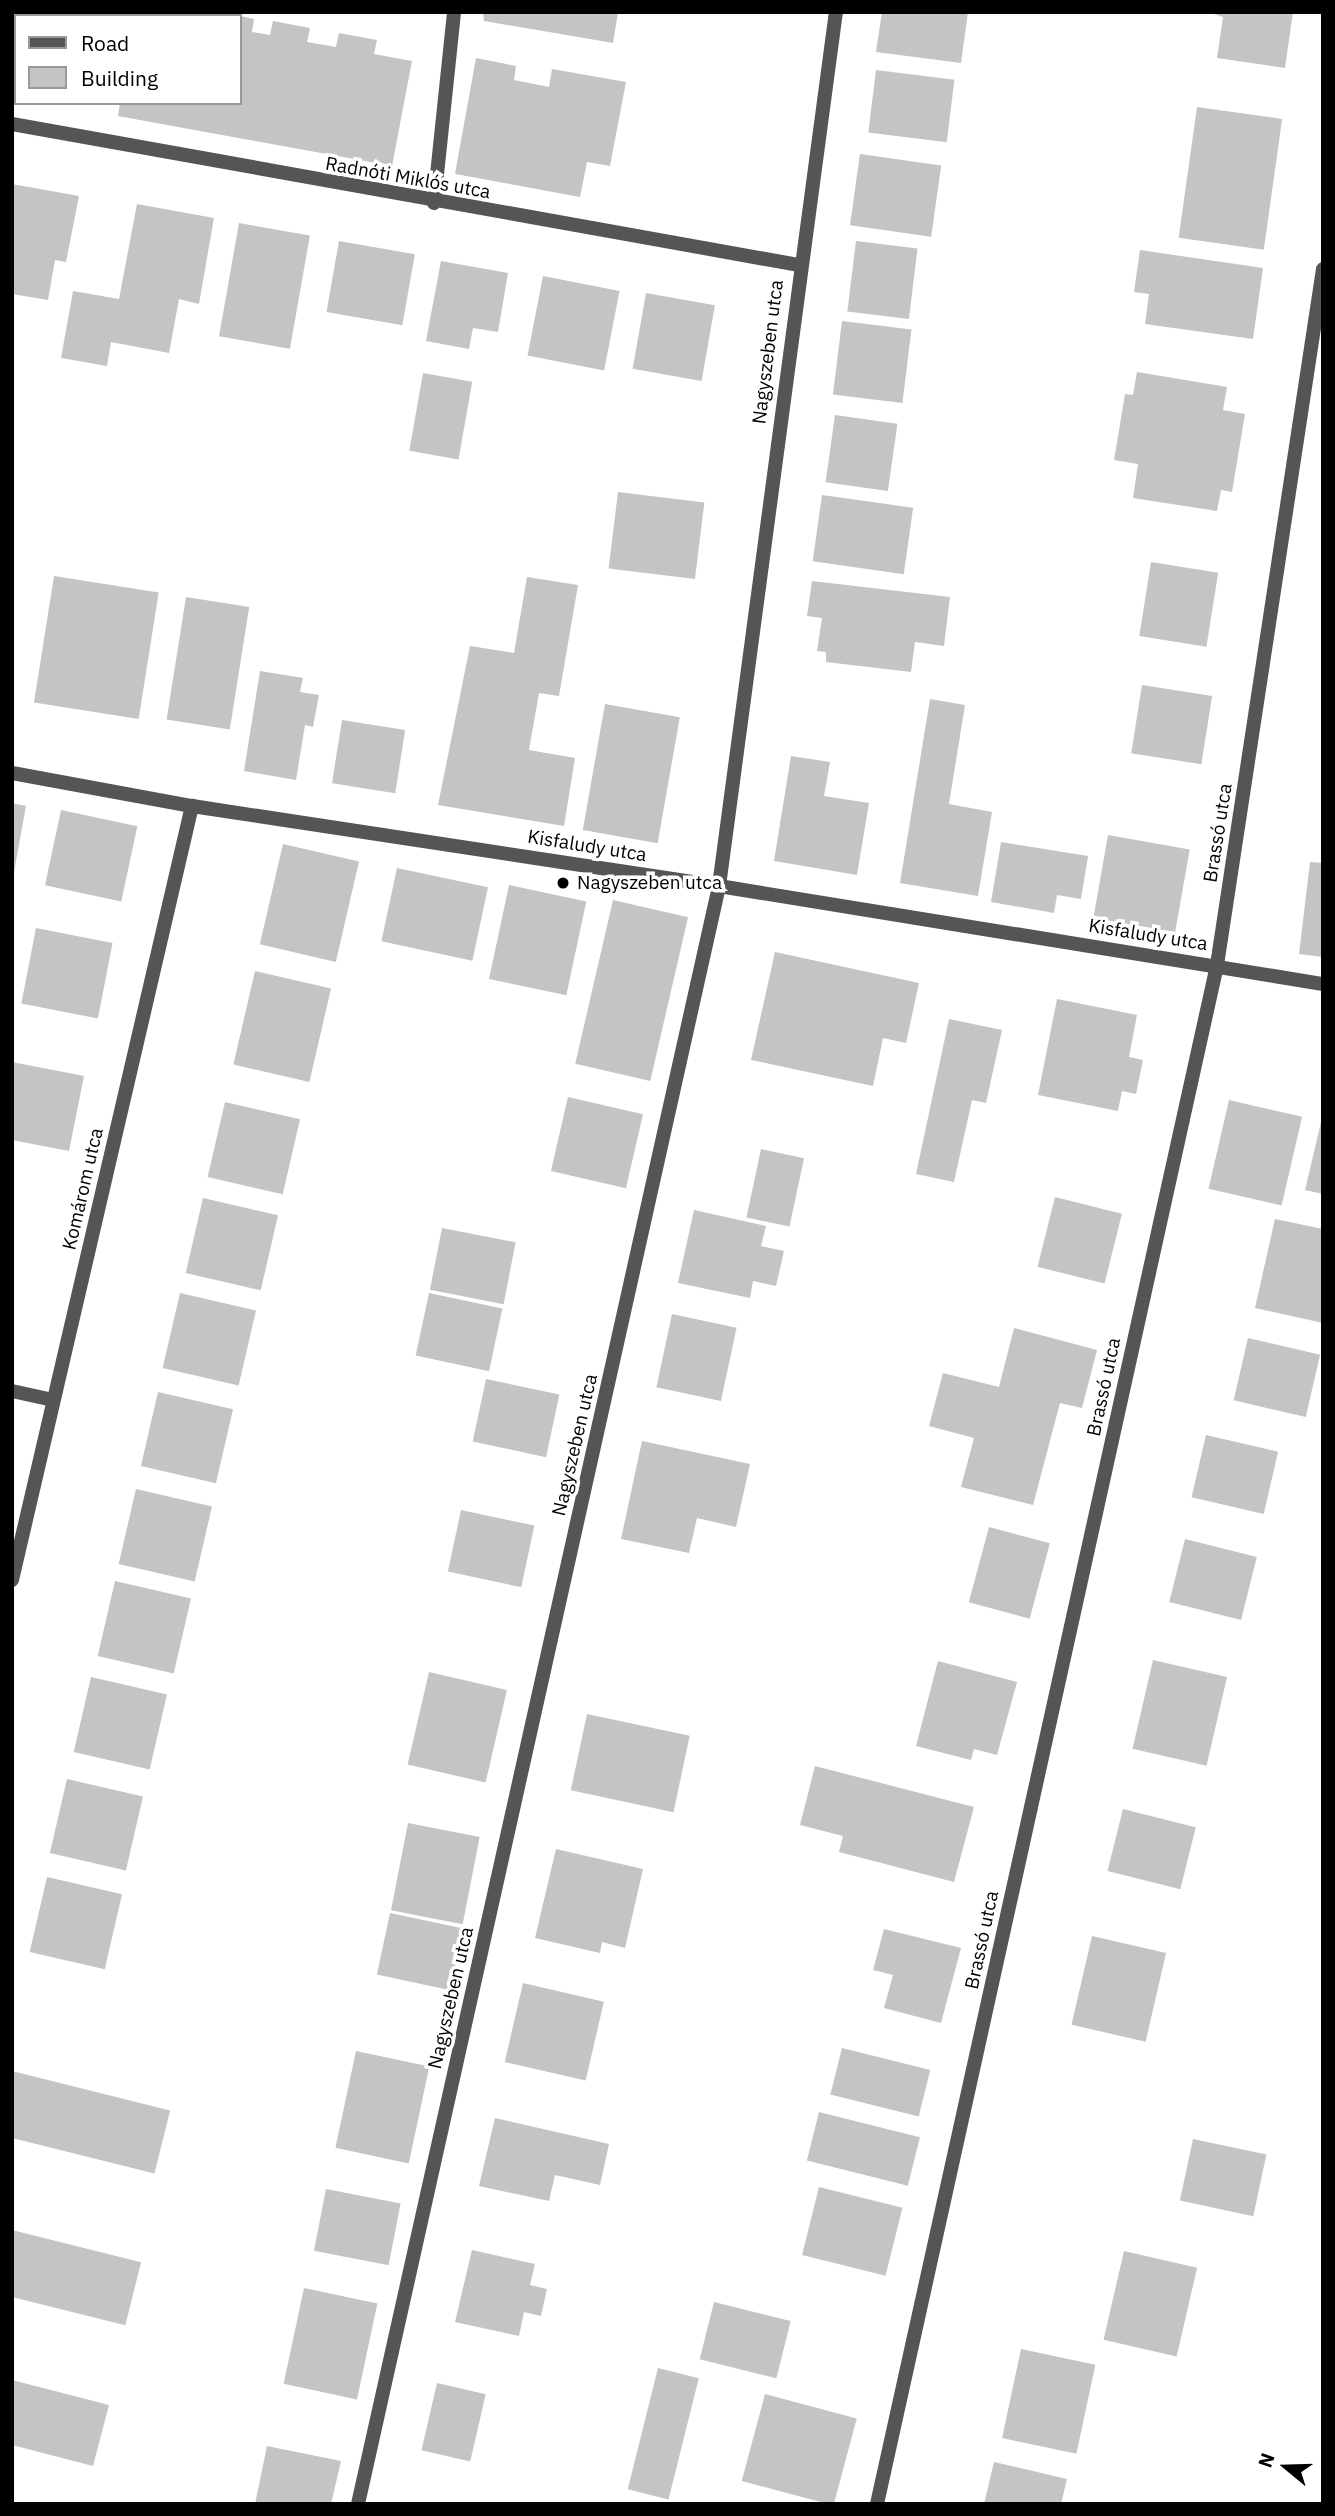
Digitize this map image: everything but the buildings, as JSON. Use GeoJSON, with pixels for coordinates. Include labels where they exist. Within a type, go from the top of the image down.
{"type":"FeatureCollection","features":[{"type":"Feature","properties":{"kind":"street"},"geometry":{"type":"LineString","coordinates":[[434,203],[454,12]]}},
{"type":"Feature","properties":{"kind":"street","name":"Nagyszeben utca"},"geometry":{"type":"LineString","coordinates":[[358,2504],[719,886],[799,265],[836,12]]}},
{"type":"Feature","properties":{"kind":"street","name":"Radnóti Miklós utca"},"geometry":{"type":"LineString","coordinates":[[12,124],[434,203],[799,265]]}},
{"type":"Feature","properties":{"kind":"street","name":"Brassó utca"},"geometry":{"type":"LineString","coordinates":[[877,2504],[1217,965],[1318,344],[1323,269]]}},
{"type":"Feature","properties":{"kind":"street","name":"Kisfaludy utca"},"geometry":{"type":"LineString","coordinates":[[12,773],[192,806],[719,886],[1323,984]]}},
{"type":"Feature","properties":{"kind":"street","name":"Komárom utca"},"geometry":{"type":"LineString","coordinates":[[12,1580],[192,806]]}},
{"type":"Feature","properties":{"kind":"street"},"geometry":{"type":"LineString","coordinates":[[12,1391],[53,1400]]}},
{"type":"Feature","properties":{"kind":"place","name":"Nagyszeben utca"},"geometry":{"type":"Point","coordinates":[563,883]}}]}
